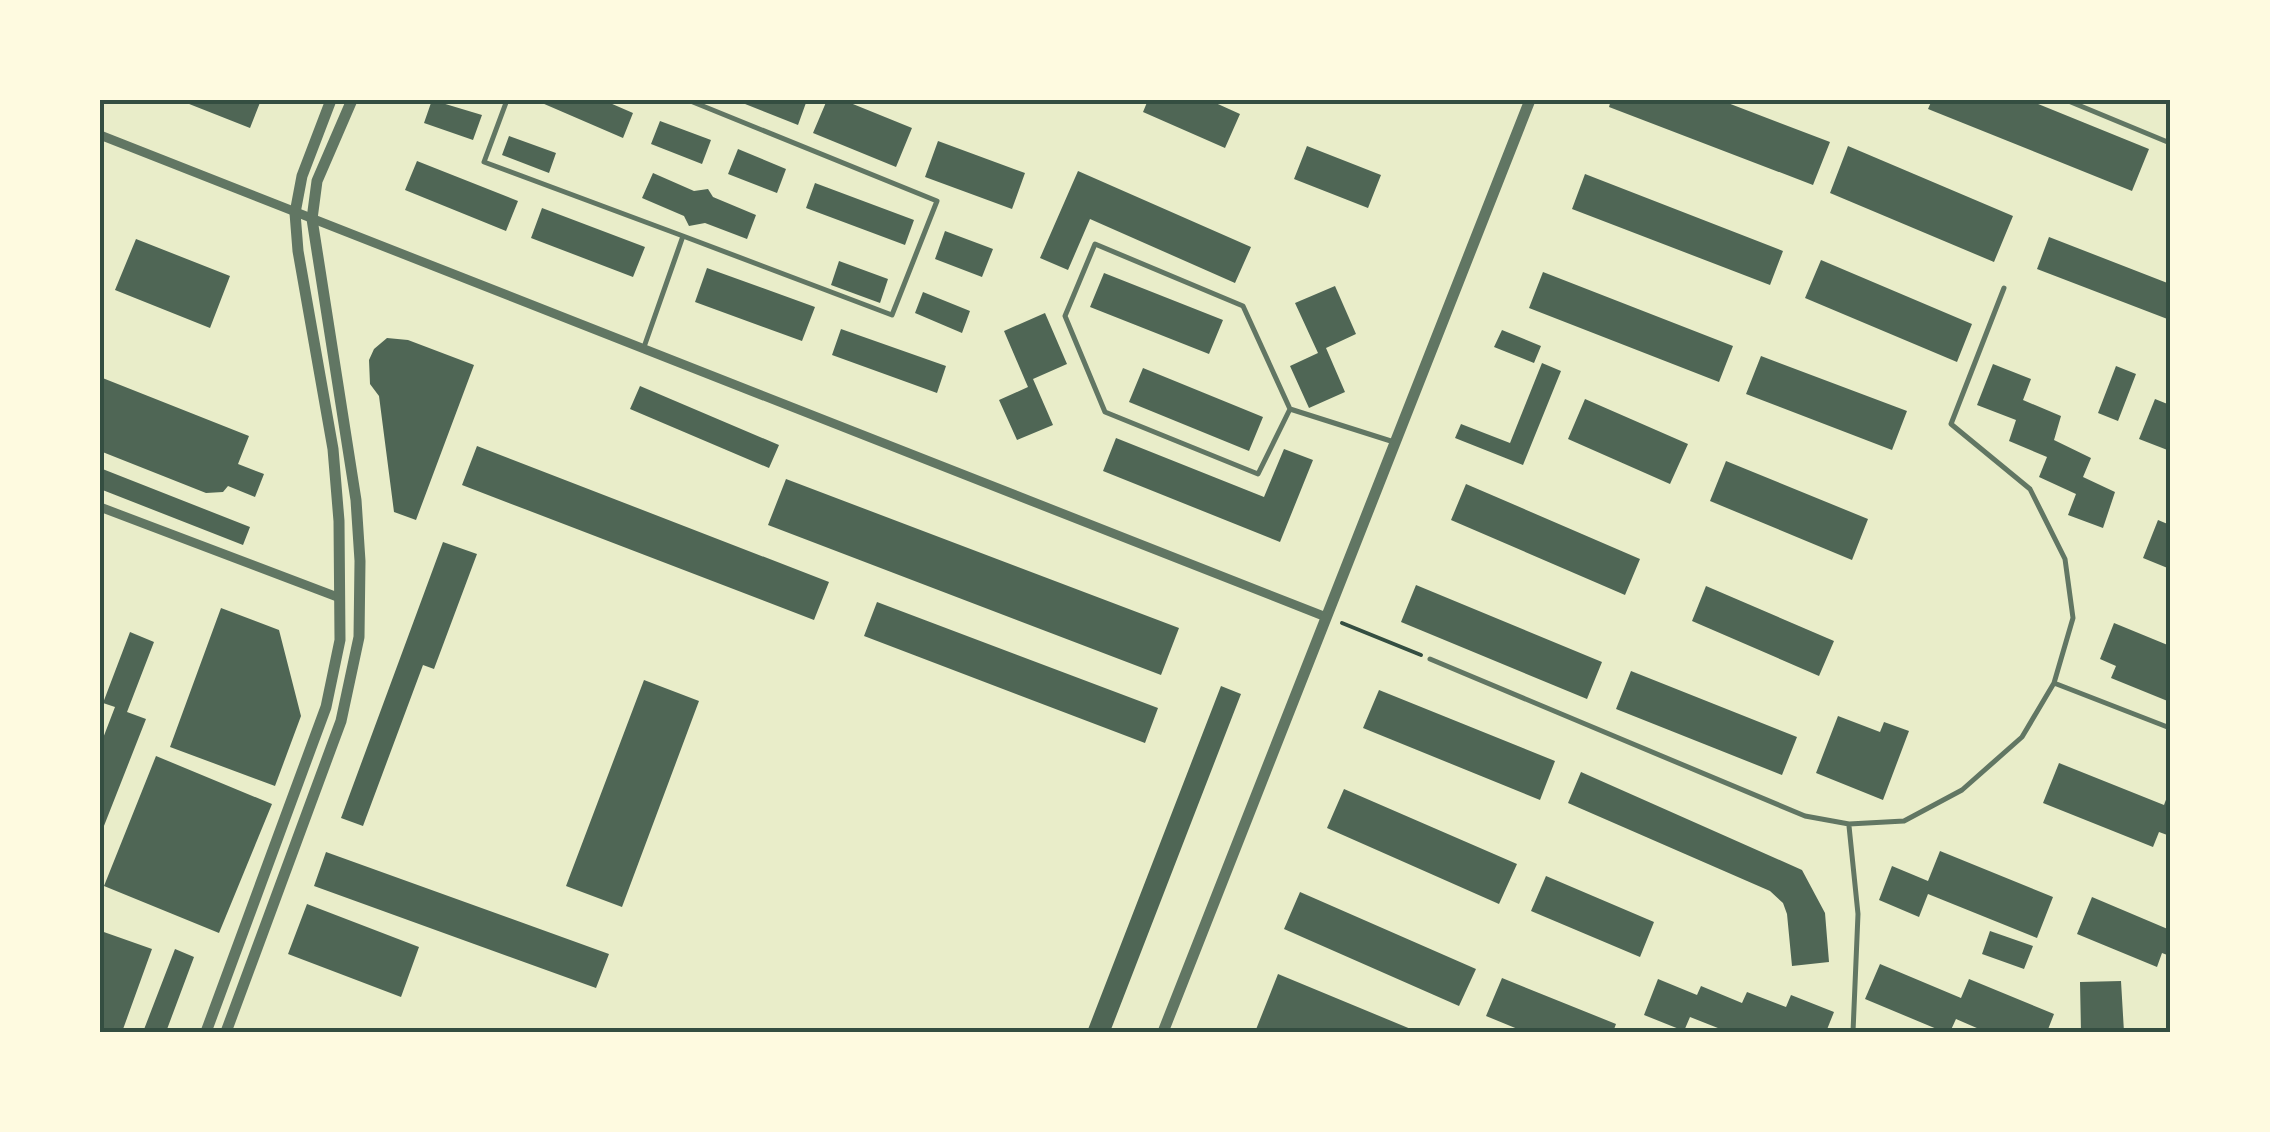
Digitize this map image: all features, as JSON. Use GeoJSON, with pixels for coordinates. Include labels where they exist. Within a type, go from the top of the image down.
{"type":"FeatureCollection","features":[{"type":"Feature","properties":{"kind":"street"},"geometry":{"type":"LineString","coordinates":[[206,1032],[326,706],[340,640],[339,521],[333,449],[298,251],[295,212],[302,176],[331,100]]}},
{"type":"Feature","properties":{"kind":"street"},"geometry":{"type":"LineString","coordinates":[[226,1032],[341,721],[359,637],[356,500],[312,219],[317,181],[352,100]]}},
{"type":"Feature","properties":{"kind":"street"},"geometry":{"type":"LineString","coordinates":[[1162,1032],[1530,100]]}},
{"type":"Feature","properties":{"kind":"street"},"geometry":{"type":"LineString","coordinates":[[100,135],[1326,616]]}},
{"type":"Feature","properties":{"kind":"street"},"geometry":{"type":"LineString","coordinates":[[100,506],[340,598]]}},
{"type":"Feature","properties":{"kind":"lane"},"geometry":{"type":"LineString","coordinates":[[507,100],[484,162],[892,315],[938,200],[688,100]]}},
{"type":"Feature","properties":{"kind":"lane"},"geometry":{"type":"LineString","coordinates":[[2066,100],[2170,142]]}},
{"type":"Feature","properties":{"kind":"lane"},"geometry":{"type":"LineString","coordinates":[[643,350],[684,236]]}},
{"type":"Feature","properties":{"kind":"lane"},"geometry":{"type":"LineString","coordinates":[[1290,409],[1258,474],[1106,412],[1065,316],[1095,244],[1243,306],[1290,409],[1394,442]]}},
{"type":"Feature","properties":{"kind":"lane"},"geometry":{"type":"LineString","coordinates":[[1430,659],[1804,816],[1849,824],[1904,821],[1962,790],[2022,736],[2054,683],[2073,618],[2065,559],[2030,489],[1951,424],[2004,288]]}},
{"type":"Feature","properties":{"kind":"lane"},"geometry":{"type":"LineString","coordinates":[[2054,683],[2170,728]]}},
{"type":"Feature","properties":{"kind":"lane"},"geometry":{"type":"LineString","coordinates":[[1849,824],[1858,914],[1852,1032]]}},
{"type":"Feature","properties":{"kind":"path"},"geometry":{"type":"LineString","coordinates":[[1326,616],[1430,659]]}},
{"type":"Feature","properties":{"kind":"building"},"geometry":{"type":"Polygon","coordinates":[[[179,100],[261,100],[250,128],[179,100]]]}},
{"type":"Feature","properties":{"kind":"building"},"geometry":{"type":"Polygon","coordinates":[[[432,100],[482,115],[473,140],[424,123],[432,100]]]}},
{"type":"Feature","properties":{"kind":"building"},"geometry":{"type":"Polygon","coordinates":[[[535,100],[603,100],[633,113],[623,138],[535,100]]]}},
{"type":"Feature","properties":{"kind":"building"},"geometry":{"type":"Polygon","coordinates":[[[735,100],[807,100],[798,125],[735,100]]]}},
{"type":"Feature","properties":{"kind":"building"},"geometry":{"type":"Polygon","coordinates":[[[827,100],[843,100],[912,128],[896,167],[813,133],[827,100]]]}},
{"type":"Feature","properties":{"kind":"building"},"geometry":{"type":"Polygon","coordinates":[[[1148,100],[1209,100],[1240,114],[1225,148],[1143,112],[1148,100]]]}},
{"type":"Feature","properties":{"kind":"building"},"geometry":{"type":"Polygon","coordinates":[[[1611,100],[1720,100],[1830,142],[1813,185],[1609,107],[1611,100]]]}},
{"type":"Feature","properties":{"kind":"building"},"geometry":{"type":"Polygon","coordinates":[[[1932,100],[2028,100],[2149,149],[2132,191],[1928,109],[1932,100]]]}},
{"type":"Feature","properties":{"kind":"building"},"geometry":{"type":"Polygon","coordinates":[[[660,121],[711,140],[702,164],[651,144],[660,121]]]}},
{"type":"Feature","properties":{"kind":"building"},"geometry":{"type":"Polygon","coordinates":[[[509,136],[556,153],[549,173],[502,155],[509,136]]]}},
{"type":"Feature","properties":{"kind":"building"},"geometry":{"type":"Polygon","coordinates":[[[938,141],[1025,173],[1012,209],[925,177],[938,141]]]}},
{"type":"Feature","properties":{"kind":"building"},"geometry":{"type":"Polygon","coordinates":[[[1307,146],[1381,175],[1368,208],[1294,179],[1307,146]]]}},
{"type":"Feature","properties":{"kind":"building"},"geometry":{"type":"Polygon","coordinates":[[[1848,146],[2013,216],[1994,262],[1830,193],[1848,146]]]}},
{"type":"Feature","properties":{"kind":"building"},"geometry":{"type":"Polygon","coordinates":[[[738,149],[786,169],[777,193],[728,174],[738,149]]]}},
{"type":"Feature","properties":{"kind":"building"},"geometry":{"type":"Polygon","coordinates":[[[417,161],[518,201],[506,231],[405,190],[417,161]]]}},
{"type":"Feature","properties":{"kind":"building"},"geometry":{"type":"Polygon","coordinates":[[[1078,171],[1251,247],[1235,283],[1090,219],[1068,270],[1040,258],[1078,171]]]}},
{"type":"Feature","properties":{"kind":"building"},"geometry":{"type":"Polygon","coordinates":[[[653,173],[694,191],[708,189],[713,197],[756,215],[747,239],[705,223],[689,226],[684,216],[642,198],[653,173]]]}},
{"type":"Feature","properties":{"kind":"building"},"geometry":{"type":"Polygon","coordinates":[[[1585,174],[1783,251],[1770,285],[1572,209],[1585,174]]]}},
{"type":"Feature","properties":{"kind":"building"},"geometry":{"type":"Polygon","coordinates":[[[815,183],[914,220],[905,245],[806,208],[815,183]]]}},
{"type":"Feature","properties":{"kind":"building"},"geometry":{"type":"Polygon","coordinates":[[[542,208],[645,247],[633,277],[531,238],[542,208]]]}},
{"type":"Feature","properties":{"kind":"building"},"geometry":{"type":"Polygon","coordinates":[[[945,231],[993,249],[982,277],[935,259],[945,231]]]}},
{"type":"Feature","properties":{"kind":"building"},"geometry":{"type":"Polygon","coordinates":[[[2049,237],[2170,284],[2170,320],[2037,269],[2049,237]]]}},
{"type":"Feature","properties":{"kind":"building"},"geometry":{"type":"Polygon","coordinates":[[[136,239],[230,276],[210,328],[115,290],[136,239]]]}},
{"type":"Feature","properties":{"kind":"building"},"geometry":{"type":"Polygon","coordinates":[[[1821,260],[1972,324],[1957,362],[1805,298],[1821,260]]]}},
{"type":"Feature","properties":{"kind":"building"},"geometry":{"type":"Polygon","coordinates":[[[839,261],[888,279],[880,303],[831,285],[839,261]]]}},
{"type":"Feature","properties":{"kind":"building"},"geometry":{"type":"Polygon","coordinates":[[[707,268],[815,307],[802,341],[695,302],[707,268]]]}},
{"type":"Feature","properties":{"kind":"building"},"geometry":{"type":"Polygon","coordinates":[[[1543,272],[1733,346],[1719,382],[1529,308],[1543,272]]]}},
{"type":"Feature","properties":{"kind":"building"},"geometry":{"type":"Polygon","coordinates":[[[1104,273],[1223,320],[1209,354],[1090,307],[1104,273]]]}},
{"type":"Feature","properties":{"kind":"building"},"geometry":{"type":"Polygon","coordinates":[[[1335,286],[1356,334],[1326,348],[1345,392],[1309,408],[1290,366],[1318,353],[1295,303],[1335,286]]]}},
{"type":"Feature","properties":{"kind":"building"},"geometry":{"type":"Polygon","coordinates":[[[923,292],[970,311],[962,333],[915,313],[923,292]]]}},
{"type":"Feature","properties":{"kind":"building"},"geometry":{"type":"Polygon","coordinates":[[[1045,313],[1067,364],[1033,379],[1053,425],[1017,440],[999,400],[1028,387],[1004,331],[1045,313]]]}},
{"type":"Feature","properties":{"kind":"building"},"geometry":{"type":"Polygon","coordinates":[[[841,329],[946,366],[937,393],[832,355],[841,329]]]}},
{"type":"Feature","properties":{"kind":"building"},"geometry":{"type":"Polygon","coordinates":[[[1502,330],[1541,346],[1534,363],[1494,347],[1502,330]]]}},
{"type":"Feature","properties":{"kind":"building"},"geometry":{"type":"Polygon","coordinates":[[[387,338],[408,340],[474,365],[416,520],[394,512],[379,396],[370,384],[369,360],[374,349],[387,338]]]}},
{"type":"Feature","properties":{"kind":"building"},"geometry":{"type":"Polygon","coordinates":[[[1761,356],[1907,411],[1892,450],[1746,394],[1761,356]]]}},
{"type":"Feature","properties":{"kind":"building"},"geometry":{"type":"Polygon","coordinates":[[[1542,363],[1561,371],[1523,465],[1455,438],[1461,424],[1510,443],[1542,363]]]}},
{"type":"Feature","properties":{"kind":"building"},"geometry":{"type":"Polygon","coordinates":[[[1993,364],[2031,379],[2023,400],[2061,416],[2054,440],[2091,458],[2083,477],[2115,492],[2103,528],[2068,515],[2076,494],[2039,477],[2047,457],[2009,441],[2016,420],[1977,405],[1993,364]]]}},
{"type":"Feature","properties":{"kind":"building"},"geometry":{"type":"Polygon","coordinates":[[[2116,366],[2136,374],[2118,421],[2098,413],[2116,366]]]}},
{"type":"Feature","properties":{"kind":"building"},"geometry":{"type":"Polygon","coordinates":[[[1143,368],[1263,417],[1249,451],[1129,402],[1143,368]]]}},
{"type":"Feature","properties":{"kind":"building"},"geometry":{"type":"Polygon","coordinates":[[[100,377],[249,436],[238,464],[264,474],[255,497],[228,486],[223,492],[206,493],[100,451],[100,377]]]}},
{"type":"Feature","properties":{"kind":"building"},"geometry":{"type":"Polygon","coordinates":[[[640,386],[779,445],[769,468],[630,409],[640,386]]]}},
{"type":"Feature","properties":{"kind":"building"},"geometry":{"type":"Polygon","coordinates":[[[1585,399],[1688,444],[1670,484],[1568,439],[1585,399]]]}},
{"type":"Feature","properties":{"kind":"building"},"geometry":{"type":"Polygon","coordinates":[[[2155,399],[2170,405],[2170,451],[2139,439],[2155,399]]]}},
{"type":"Feature","properties":{"kind":"building"},"geometry":{"type":"Polygon","coordinates":[[[1116,438],[1264,497],[1284,449],[1313,460],[1280,542],[1103,471],[1116,438]]]}},
{"type":"Feature","properties":{"kind":"building"},"geometry":{"type":"Polygon","coordinates":[[[477,446],[829,582],[814,620],[462,485],[477,446]]]}},
{"type":"Feature","properties":{"kind":"building"},"geometry":{"type":"Polygon","coordinates":[[[1726,461],[1868,519],[1852,560],[1710,501],[1726,461]]]}},
{"type":"Feature","properties":{"kind":"building"},"geometry":{"type":"Polygon","coordinates":[[[100,468],[250,527],[243,545],[100,489],[100,468]]]}},
{"type":"Feature","properties":{"kind":"building"},"geometry":{"type":"Polygon","coordinates":[[[786,479],[1179,628],[1161,675],[768,525],[786,479]]]}},
{"type":"Feature","properties":{"kind":"building"},"geometry":{"type":"Polygon","coordinates":[[[1466,484],[1640,559],[1625,595],[1451,520],[1466,484]]]}},
{"type":"Feature","properties":{"kind":"building"},"geometry":{"type":"Polygon","coordinates":[[[2158,520],[2170,525],[2170,569],[2143,558],[2158,520]]]}},
{"type":"Feature","properties":{"kind":"building"},"geometry":{"type":"Polygon","coordinates":[[[443,542],[477,554],[434,669],[423,665],[363,826],[341,818],[443,542]]]}},
{"type":"Feature","properties":{"kind":"building"},"geometry":{"type":"Polygon","coordinates":[[[1416,585],[1602,662],[1587,699],[1401,622],[1416,585]]]}},
{"type":"Feature","properties":{"kind":"building"},"geometry":{"type":"Polygon","coordinates":[[[1706,586],[1834,641],[1819,676],[1692,621],[1706,586]]]}},
{"type":"Feature","properties":{"kind":"building"},"geometry":{"type":"Polygon","coordinates":[[[877,602],[1158,708],[1145,743],[864,636],[877,602]]]}},
{"type":"Feature","properties":{"kind":"building"},"geometry":{"type":"Polygon","coordinates":[[[221,608],[279,630],[301,716],[275,786],[170,747],[221,608]]]}},
{"type":"Feature","properties":{"kind":"building"},"geometry":{"type":"Polygon","coordinates":[[[2114,623],[2170,646],[2170,702],[2111,678],[2116,666],[2100,659],[2114,623]]]}},
{"type":"Feature","properties":{"kind":"building"},"geometry":{"type":"Polygon","coordinates":[[[130,632],[154,642],[127,712],[146,719],[100,836],[100,746],[115,707],[103,703],[130,632]]]}},
{"type":"Feature","properties":{"kind":"building"},"geometry":{"type":"Polygon","coordinates":[[[1631,671],[1797,737],[1782,775],[1616,709],[1631,671]]]}},
{"type":"Feature","properties":{"kind":"building"},"geometry":{"type":"Polygon","coordinates":[[[644,680],[699,701],[622,907],[566,886],[644,680]]]}},
{"type":"Feature","properties":{"kind":"building"},"geometry":{"type":"Polygon","coordinates":[[[1221,686],[1241,694],[1110,1032],[1087,1032],[1221,686]]]}},
{"type":"Feature","properties":{"kind":"building"},"geometry":{"type":"Polygon","coordinates":[[[1379,690],[1555,761],[1540,800],[1363,728],[1379,690]]]}},
{"type":"Feature","properties":{"kind":"building"},"geometry":{"type":"Polygon","coordinates":[[[1838,716],[1880,732],[1884,722],[1909,731],[1883,800],[1816,773],[1838,716]]]}},
{"type":"Feature","properties":{"kind":"building"},"geometry":{"type":"Polygon","coordinates":[[[156,756],[272,804],[219,933],[104,886],[156,756]]]}},
{"type":"Feature","properties":{"kind":"building"},"geometry":{"type":"Polygon","coordinates":[[[2059,763],[2164,805],[2170,789],[2170,836],[2159,832],[2153,847],[2043,803],[2059,763]]]}},
{"type":"Feature","properties":{"kind":"building"},"geometry":{"type":"Polygon","coordinates":[[[1581,772],[1802,870],[1825,913],[1829,962],[1792,966],[1787,914],[1783,903],[1770,891],[1568,803],[1581,772]]]}},
{"type":"Feature","properties":{"kind":"building"},"geometry":{"type":"Polygon","coordinates":[[[1344,789],[1517,864],[1499,904],[1327,828],[1344,789]]]}},
{"type":"Feature","properties":{"kind":"building"},"geometry":{"type":"Polygon","coordinates":[[[1940,851],[2053,897],[2037,938],[1928,894],[1919,917],[1879,900],[1892,866],[1928,881],[1940,851]]]}},
{"type":"Feature","properties":{"kind":"building"},"geometry":{"type":"Polygon","coordinates":[[[326,852],[609,954],[596,988],[314,886],[326,852]]]}},
{"type":"Feature","properties":{"kind":"building"},"geometry":{"type":"Polygon","coordinates":[[[1546,876],[1654,922],[1640,957],[1531,911],[1546,876]]]}},
{"type":"Feature","properties":{"kind":"building"},"geometry":{"type":"Polygon","coordinates":[[[1300,892],[1476,969],[1459,1006],[1284,929],[1300,892]]]}},
{"type":"Feature","properties":{"kind":"building"},"geometry":{"type":"Polygon","coordinates":[[[2092,897],[2170,930],[2170,956],[2162,953],[2157,967],[2077,934],[2092,897]]]}},
{"type":"Feature","properties":{"kind":"building"},"geometry":{"type":"Polygon","coordinates":[[[307,904],[419,947],[401,997],[288,954],[307,904]]]}},
{"type":"Feature","properties":{"kind":"building"},"geometry":{"type":"Polygon","coordinates":[[[101,931],[152,949],[122,1032],[100,1032],[101,931]]]}},
{"type":"Feature","properties":{"kind":"building"},"geometry":{"type":"Polygon","coordinates":[[[1990,931],[2033,946],[2024,969],[1982,954],[1990,931]]]}},
{"type":"Feature","properties":{"kind":"building"},"geometry":{"type":"Polygon","coordinates":[[[175,949],[194,957],[166,1032],[143,1032],[175,949]]]}},
{"type":"Feature","properties":{"kind":"building"},"geometry":{"type":"Polygon","coordinates":[[[1880,964],[1961,998],[1969,979],[2054,1014],[2047,1032],[1986,1032],[1956,1019],[1950,1032],[1944,1032],[1865,999],[1880,964]]]}},
{"type":"Feature","properties":{"kind":"building"},"geometry":{"type":"Polygon","coordinates":[[[1278,974],[1418,1032],[1255,1032],[1278,974]]]}},
{"type":"Feature","properties":{"kind":"building"},"geometry":{"type":"Polygon","coordinates":[[[1502,978],[1616,1024],[1613,1032],[1525,1032],[1486,1016],[1502,978]]]}},
{"type":"Feature","properties":{"kind":"building"},"geometry":{"type":"Polygon","coordinates":[[[1658,979],[1697,995],[1701,986],[1742,1003],[1747,992],[1786,1007],[1791,995],[1834,1012],[1826,1032],[1728,1032],[1690,1017],[1684,1031],[1644,1015],[1658,979]]]}},
{"type":"Feature","properties":{"kind":"building"},"geometry":{"type":"Polygon","coordinates":[[[2121,981],[2124,1032],[2081,1032],[2080,982],[2121,981]]]}}]}
